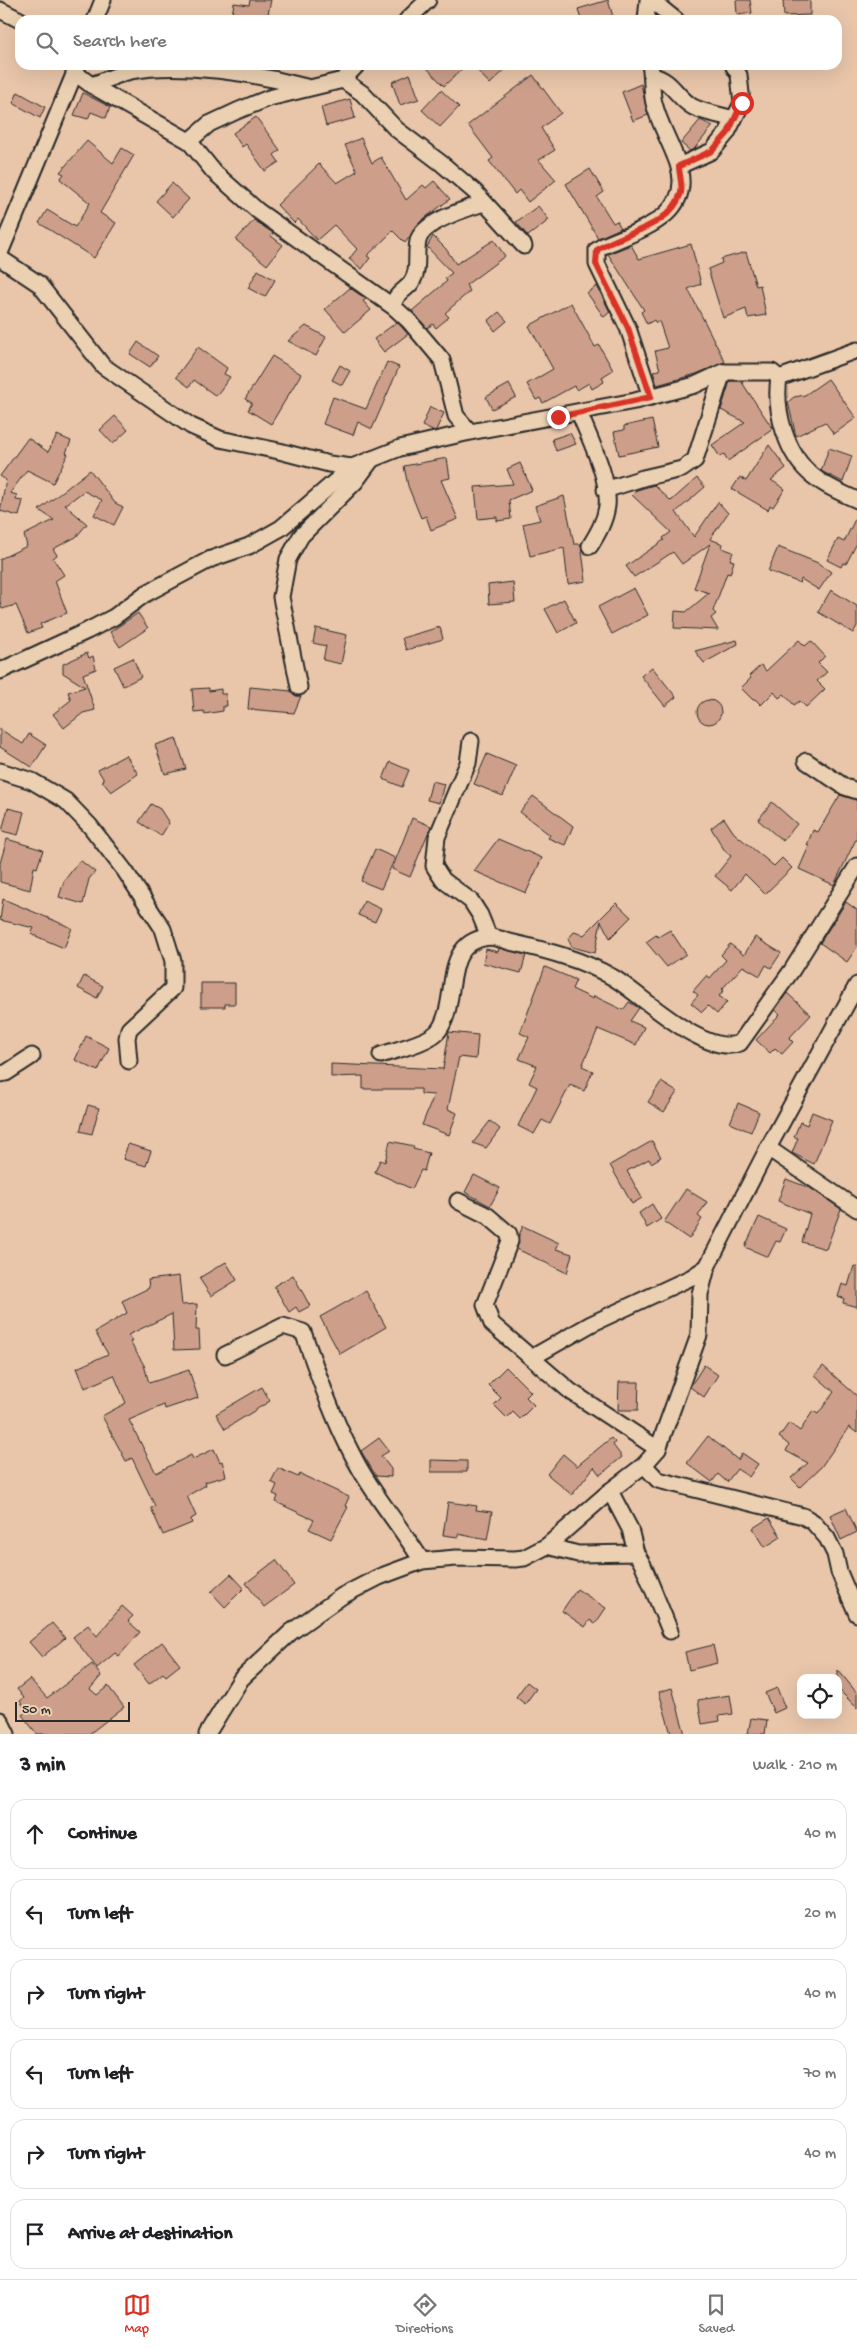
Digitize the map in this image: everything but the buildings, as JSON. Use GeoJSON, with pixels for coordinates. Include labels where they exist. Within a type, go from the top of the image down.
{"type":"FeatureCollection","features":[{"type":"Feature","properties":{"kind":"street"},"geometry":{"type":"LineString","coordinates":[[97,15],[103,0]]}},
{"type":"Feature","properties":{"kind":"street"},"geometry":{"type":"LineString","coordinates":[[412,15],[428,0]]}},
{"type":"Feature","properties":{"kind":"street"},"geometry":{"type":"LineString","coordinates":[[647,15],[649,0],[669,15]]}},
{"type":"Feature","properties":{"kind":"street"},"geometry":{"type":"LineString","coordinates":[[0,10],[15,18]]}},
{"type":"Feature","properties":{"kind":"street"},"geometry":{"type":"LineString","coordinates":[[0,253],[6,225],[76,70]]}},
{"type":"Feature","properties":{"kind":"street"},"geometry":{"type":"LineString","coordinates":[[77,70],[91,85],[189,141],[214,172],[258,211],[395,308],[409,321],[442,360],[456,416],[470,432]]}},
{"type":"Feature","properties":{"kind":"street"},"geometry":{"type":"LineString","coordinates":[[91,85],[131,71],[147,70]]}},
{"type":"Feature","properties":{"kind":"street"},"geometry":{"type":"LineString","coordinates":[[199,70],[228,73],[306,87]]}},
{"type":"Feature","properties":{"kind":"street"},"geometry":{"type":"LineString","coordinates":[[189,141],[209,124],[230,114],[268,98],[306,87],[343,80],[352,70]]}},
{"type":"Feature","properties":{"kind":"street"},"geometry":{"type":"LineString","coordinates":[[651,70],[670,84],[685,102],[694,108],[734,119]]}},
{"type":"Feature","properties":{"kind":"street"},"geometry":{"type":"LineString","coordinates":[[651,70],[653,101],[679,166],[681,191],[673,209],[653,224],[603,246],[597,250],[596,256],[596,264],[628,328],[651,397]]}},
{"type":"Feature","properties":{"kind":"street"},"geometry":{"type":"LineString","coordinates":[[679,166],[712,151],[728,133],[742,103],[739,75],[736,70]]}},
{"type":"Feature","properties":{"kind":"street"},"geometry":{"type":"LineString","coordinates":[[343,80],[362,93],[396,129],[441,163],[484,203],[524,246]]}},
{"type":"Feature","properties":{"kind":"street"},"geometry":{"type":"LineString","coordinates":[[395,308],[396,297],[410,284],[417,272],[418,240],[424,232],[449,216],[484,203]]}},
{"type":"Feature","properties":{"kind":"street"},"geometry":{"type":"LineString","coordinates":[[0,258],[39,284],[103,366],[191,426],[220,439],[280,451],[329,464],[352,467]]}},
{"type":"Feature","properties":{"kind":"street"},"geometry":{"type":"LineString","coordinates":[[779,378],[857,350]]}},
{"type":"Feature","properties":{"kind":"street"},"geometry":{"type":"LineString","coordinates":[[606,490],[642,478],[682,469],[695,460],[722,372]]}},
{"type":"Feature","properties":{"kind":"street"},"geometry":{"type":"LineString","coordinates":[[0,671],[86,632],[114,617],[145,594],[211,560],[249,546],[281,528],[352,467],[372,459],[420,442],[651,397],[695,385],[722,372],[772,372],[779,378]]}},
{"type":"Feature","properties":{"kind":"street"},"geometry":{"type":"LineString","coordinates":[[779,378],[776,394],[781,422],[792,448],[803,466],[830,488],[857,500]]}},
{"type":"Feature","properties":{"kind":"street"},"geometry":{"type":"LineString","coordinates":[[579,412],[601,468],[606,490],[607,506],[600,529],[590,546]]}},
{"type":"Feature","properties":{"kind":"street"},"geometry":{"type":"LineString","coordinates":[[299,687],[281,597],[288,559],[301,536],[355,482],[372,459]]}},
{"type":"Feature","properties":{"kind":"street"},"geometry":{"type":"LineString","coordinates":[[471,740],[468,763],[437,837],[434,866],[443,880],[471,901],[480,915],[489,937]]}},
{"type":"Feature","properties":{"kind":"street"},"geometry":{"type":"LineString","coordinates":[[806,761],[846,787],[857,791]]}},
{"type":"Feature","properties":{"kind":"street"},"geometry":{"type":"LineString","coordinates":[[0,771],[32,781],[66,802],[90,826],[125,871],[163,929],[173,962],[173,988],[129,1030],[127,1038],[129,1061]]}},
{"type":"Feature","properties":{"kind":"street"},"geometry":{"type":"LineString","coordinates":[[381,1055],[417,1043],[438,1031],[448,1010],[454,967],[460,953],[472,943],[489,937],[567,956],[588,965],[613,977],[657,1012],[678,1025],[714,1042],[734,1046],[740,1043],[792,970],[857,866]]}},
{"type":"Feature","properties":{"kind":"street"},"geometry":{"type":"LineString","coordinates":[[208,1734],[241,1680],[291,1632],[342,1596],[379,1577],[422,1561],[456,1558],[524,1558],[547,1546],[610,1491],[644,1465],[658,1449],[699,1335],[700,1294],[707,1267],[768,1148],[857,986]]}},
{"type":"Feature","properties":{"kind":"street"},"geometry":{"type":"LineString","coordinates":[[0,1074],[6,1073],[32,1056]]}},
{"type":"Feature","properties":{"kind":"street"},"geometry":{"type":"LineString","coordinates":[[768,1148],[857,1209]]}},
{"type":"Feature","properties":{"kind":"street"},"geometry":{"type":"LineString","coordinates":[[458,1202],[488,1216],[509,1234],[510,1241],[485,1305],[485,1310],[492,1324],[533,1357],[570,1391],[658,1449]]}},
{"type":"Feature","properties":{"kind":"street"},"geometry":{"type":"LineString","coordinates":[[533,1357],[591,1324],[692,1277],[707,1267]]}},
{"type":"Feature","properties":{"kind":"street"},"geometry":{"type":"LineString","coordinates":[[225,1355],[283,1326],[303,1332],[328,1403],[351,1453],[366,1480],[422,1561]]}},
{"type":"Feature","properties":{"kind":"street"},"geometry":{"type":"LineString","coordinates":[[644,1465],[658,1480],[803,1516],[813,1522],[827,1538],[835,1554],[839,1572],[857,1614]]}},
{"type":"Feature","properties":{"kind":"street"},"geometry":{"type":"LineString","coordinates":[[610,1491],[630,1529],[636,1553],[643,1565],[670,1631]]}},
{"type":"Feature","properties":{"kind":"street"},"geometry":{"type":"LineString","coordinates":[[547,1546],[578,1554],[636,1553]]}},
{"type":"Feature","properties":{"kind":"street"},"geometry":{"type":"LineString","coordinates":[[0,1720],[8,1734]]}},
{"type":"Feature","properties":{"kind":"route"},"geometry":{"type":"LineString","coordinates":[[558,417],[651,397],[628,328],[596,264],[597,250],[653,224],[673,209],[681,191],[679,166],[712,151],[728,133],[742,103]]}}]}
